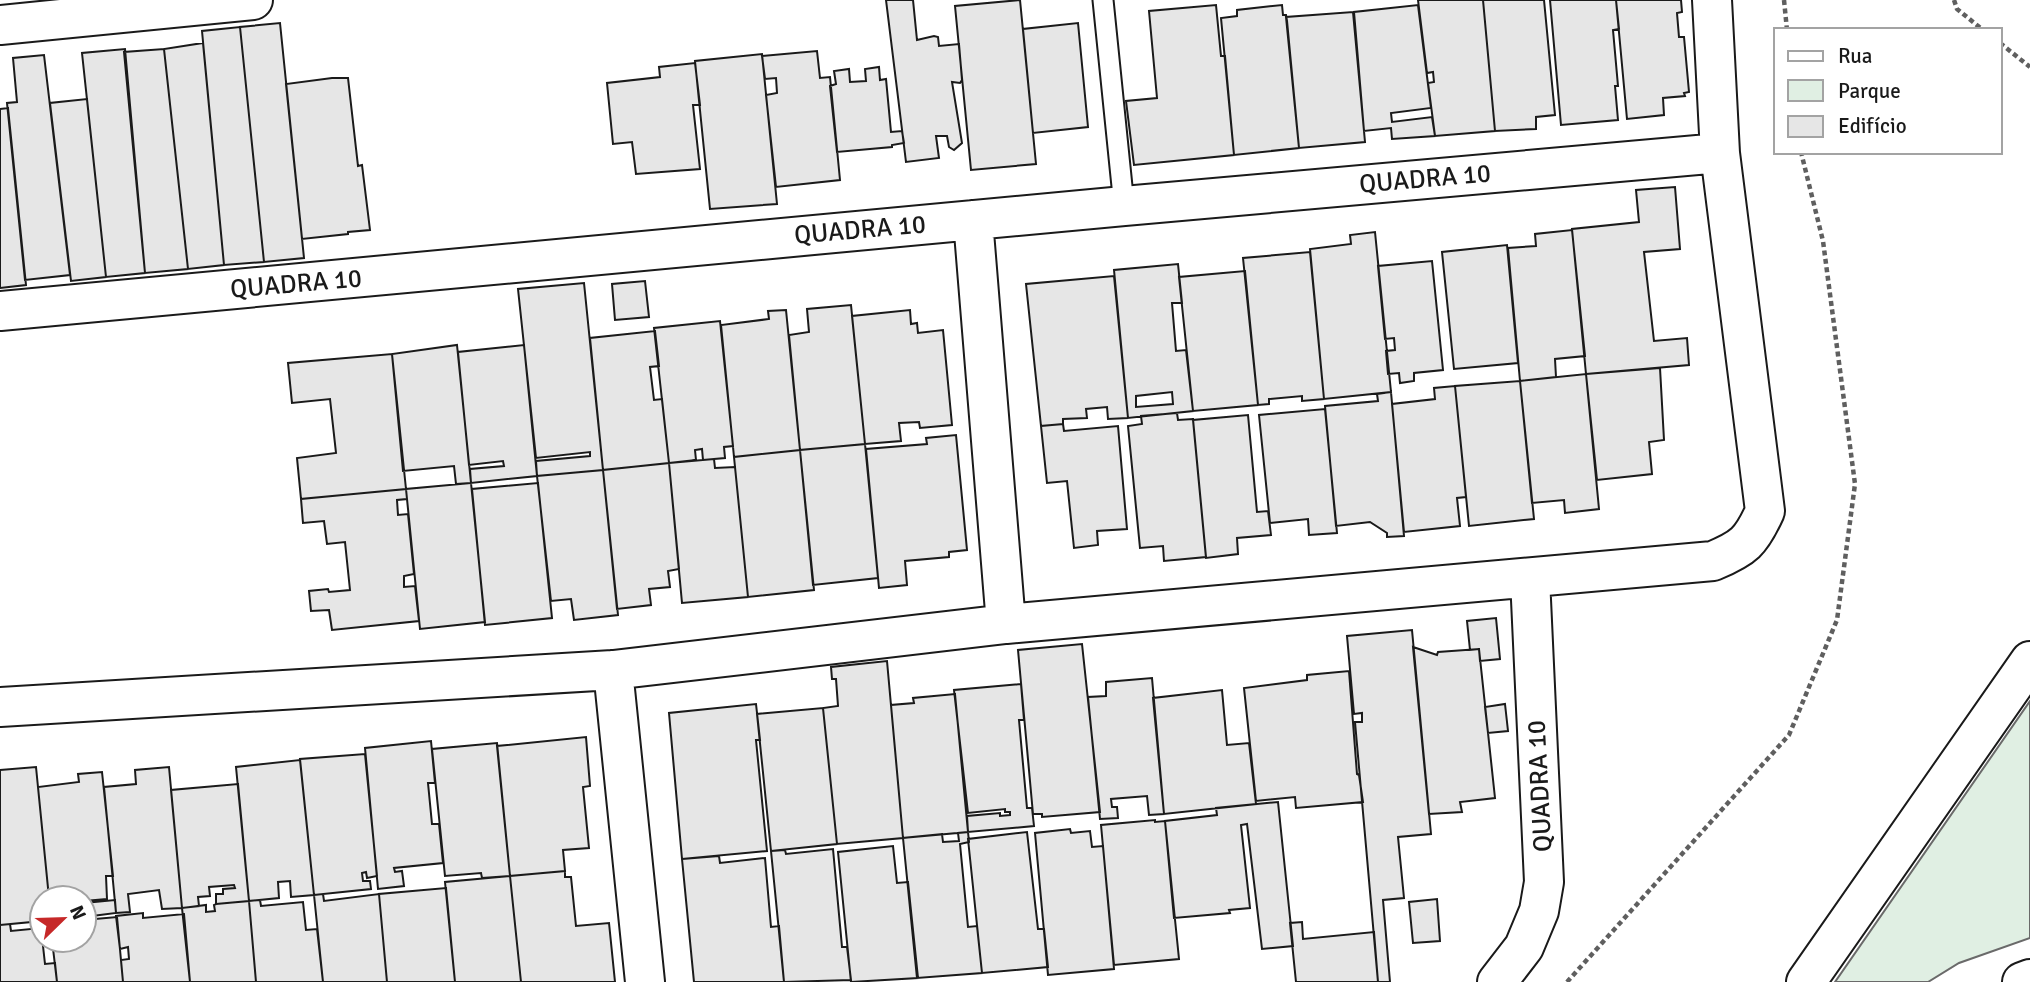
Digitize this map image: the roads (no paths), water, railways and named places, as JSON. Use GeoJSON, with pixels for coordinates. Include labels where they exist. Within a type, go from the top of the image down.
{"type":"FeatureCollection","features":[{"type":"Feature","properties":{"kind":"main road"},"geometry":{"type":"LineString","coordinates":[[0,25],[146,5],[253,0]]}},
{"type":"Feature","properties":{"kind":"main road"},"geometry":{"type":"LineString","coordinates":[[0,707],[612,670],[1006,624],[1713,561],[1739,550],[1756,531],[1765,510],[1720,153],[1712,0]]}},
{"type":"Feature","properties":{"kind":"main road","name":"QUADRA 10"},"geometry":{"type":"LineString","coordinates":[[0,312],[1720,153]]}},
{"type":"Feature","properties":{"kind":"main road"},"geometry":{"type":"LineString","coordinates":[[973,220],[1006,624]]}},
{"type":"Feature","properties":{"kind":"main road","name":"QUADRA 10"},"geometry":{"type":"LineString","coordinates":[[1497,982],[1524,947],[1539,911],[1544,882],[1530,578]]}},
{"type":"Feature","properties":{"kind":"main road"},"geometry":{"type":"LineString","coordinates":[[1806,982],[2030,661]]}},
{"type":"Feature","properties":{"kind":"main road"},"geometry":{"type":"LineString","coordinates":[[612,670],[645,982]]}},
{"type":"Feature","properties":{"kind":"main road"},"geometry":{"type":"LineString","coordinates":[[2022,982],[2030,979]]}},
{"type":"Feature","properties":{"kind":"lane"},"geometry":{"type":"LineString","coordinates":[[1103,0],[1124,206]]}}]}
